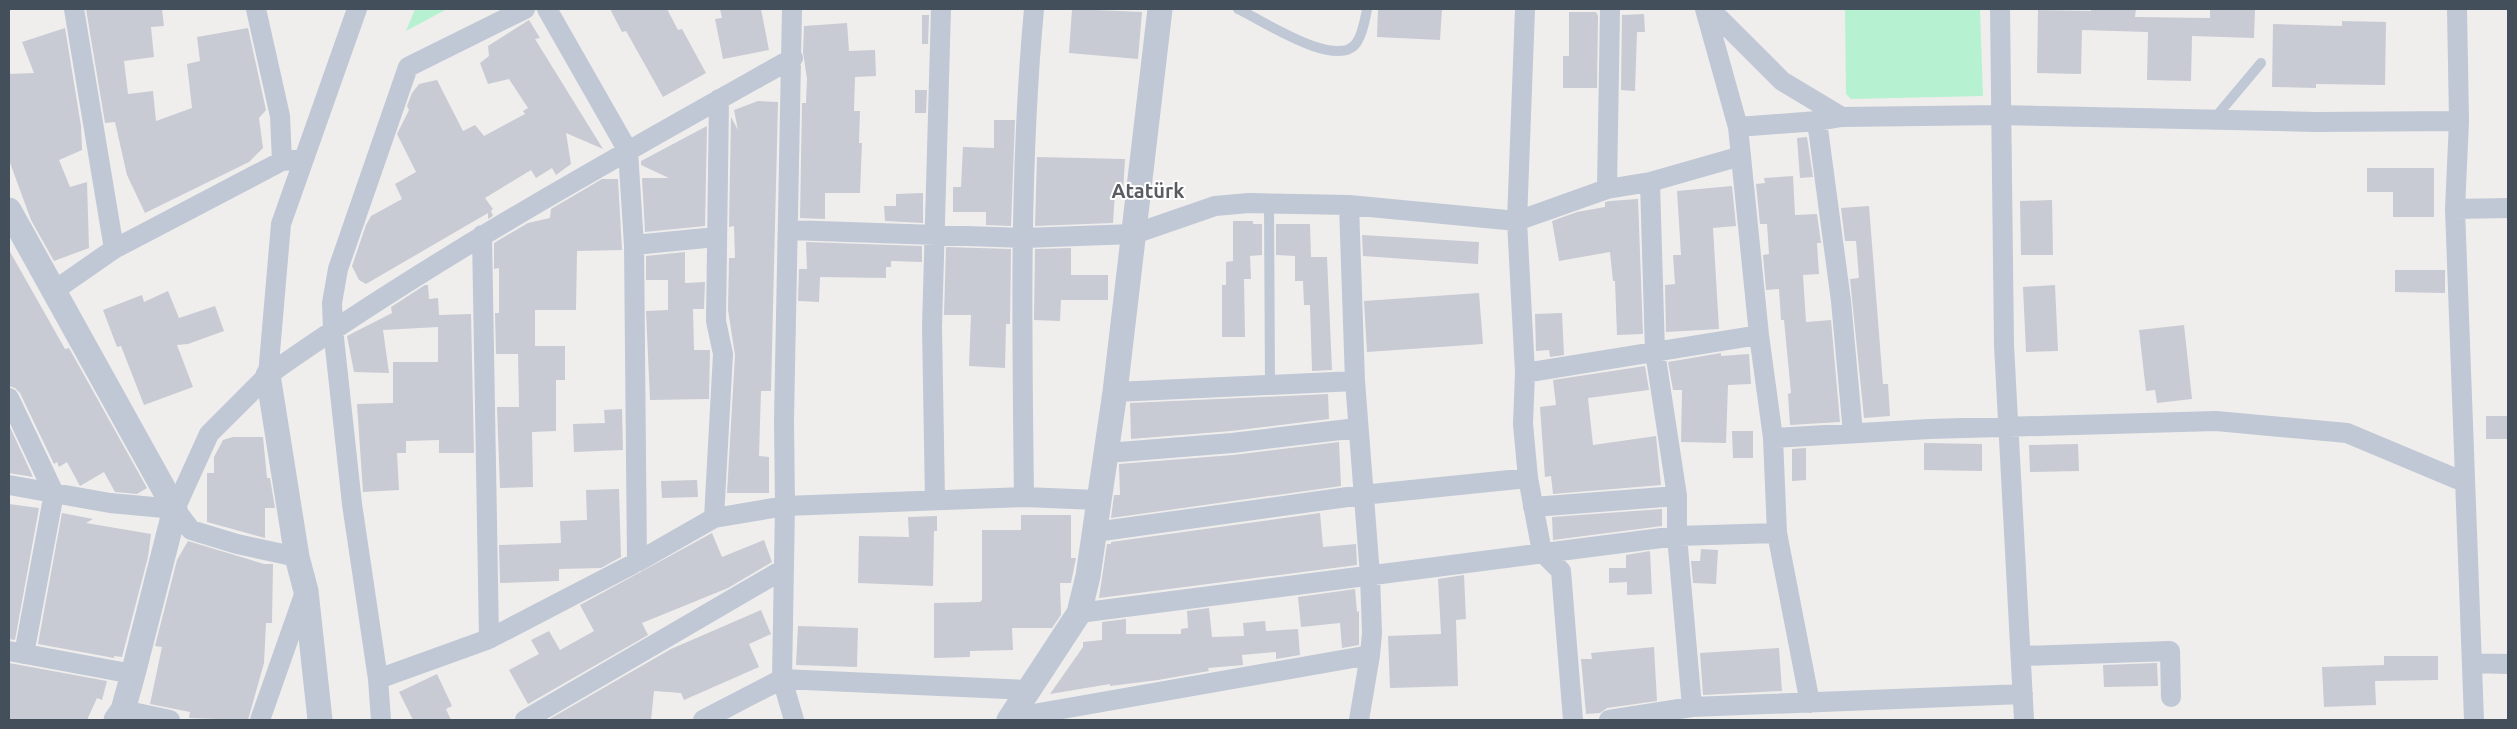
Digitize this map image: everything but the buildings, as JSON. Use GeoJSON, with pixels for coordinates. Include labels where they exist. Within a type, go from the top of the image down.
{"type":"FeatureCollection","features":[{"type":"Feature","properties":{"kind":"street"},"geometry":{"type":"LineString","coordinates":[[74,9],[114,249]]}},
{"type":"Feature","properties":{"kind":"street"},"geometry":{"type":"LineString","coordinates":[[256,9],[280,116],[282,161]]}},
{"type":"Feature","properties":{"kind":"street"},"geometry":{"type":"LineString","coordinates":[[320,720],[306,591],[297,557],[268,375],[281,224],[357,9]]}},
{"type":"Feature","properties":{"kind":"street"},"geometry":{"type":"LineString","coordinates":[[381,720],[378,679],[352,504],[333,328],[332,303],[338,269],[408,67],[525,9]]}},
{"type":"Feature","properties":{"kind":"street"},"geometry":{"type":"LineString","coordinates":[[547,9],[628,151],[634,245],[637,562]]}},
{"type":"Feature","properties":{"kind":"street"},"geometry":{"type":"LineString","coordinates":[[792,9],[793,58],[784,420],[785,506],[782,679],[794,720]]}},
{"type":"Feature","properties":{"kind":"street"},"geometry":{"type":"LineString","coordinates":[[935,500],[932,327],[940,9]]}},
{"type":"Feature","properties":{"kind":"street"},"geometry":{"type":"LineString","coordinates":[[1024,497],[1023,238],[1029,67],[1034,9]]}},
{"type":"Feature","properties":{"kind":"street"},"geometry":{"type":"LineString","coordinates":[[1010,719],[1079,613],[1088,576],[1115,392],[1160,9]]}},
{"type":"Feature","properties":{"kind":"street"},"geometry":{"type":"LineString","coordinates":[[1525,9],[1517,221],[1525,373],[1523,424],[1528,478],[1542,552],[1561,571],[1573,720]]}},
{"type":"Feature","properties":{"kind":"street"},"geometry":{"type":"LineString","coordinates":[[1607,189],[1610,9]]}},
{"type":"Feature","properties":{"kind":"street"},"geometry":{"type":"LineString","coordinates":[[1705,9],[1738,127],[1759,335],[1772,438],[1777,533],[1810,703]]}},
{"type":"Feature","properties":{"kind":"street"},"geometry":{"type":"LineString","coordinates":[[1710,9],[1782,82],[1842,117]]}},
{"type":"Feature","properties":{"kind":"street"},"geometry":{"type":"LineString","coordinates":[[2000,9],[2004,345],[2024,720]]}},
{"type":"Feature","properties":{"kind":"street"},"geometry":{"type":"LineString","coordinates":[[2457,9],[2459,122],[2455,209],[2474,720]]}},
{"type":"Feature","properties":{"kind":"street"},"geometry":{"type":"LineString","coordinates":[[170,720],[120,715],[133,674],[175,509],[209,434],[268,375],[333,328],[482,235],[793,58]]}},
{"type":"Feature","properties":{"kind":"street"},"geometry":{"type":"LineString","coordinates":[[714,518],[723,354],[716,321],[719,99]]}},
{"type":"Feature","properties":{"kind":"street"},"geometry":{"type":"LineString","coordinates":[[1738,127],[1817,122],[1842,117],[2001,115],[2459,122]]}},
{"type":"Feature","properties":{"kind":"street"},"geometry":{"type":"LineString","coordinates":[[1817,122],[1841,301],[1853,433]]}},
{"type":"Feature","properties":{"kind":"street"},"geometry":{"type":"LineString","coordinates":[[788,230],[1023,238],[1134,234],[1215,206],[1269,204],[1349,205],[1517,221],[1607,189],[1650,182],[1741,156]]}},
{"type":"Feature","properties":{"kind":"street"},"geometry":{"type":"LineString","coordinates":[[55,290],[114,249],[282,161],[303,159]]}},
{"type":"Feature","properties":{"kind":"street"},"geometry":{"type":"LineString","coordinates":[[1650,182],[1655,352],[1677,496],[1677,536],[1692,707]]}},
{"type":"Feature","properties":{"kind":"street"},"geometry":{"type":"LineString","coordinates":[[1349,205],[1357,428],[1370,574],[1370,655],[1359,720]]}},
{"type":"Feature","properties":{"kind":"street"},"geometry":{"type":"LineString","coordinates":[[2455,209],[2508,208]]}},
{"type":"Feature","properties":{"kind":"street"},"geometry":{"type":"LineString","coordinates":[[9,210],[175,509],[191,530],[237,544],[297,557]]}},
{"type":"Feature","properties":{"kind":"street"},"geometry":{"type":"LineString","coordinates":[[482,235],[489,639]]}},
{"type":"Feature","properties":{"kind":"street"},"geometry":{"type":"LineString","coordinates":[[634,245],[716,237]]}},
{"type":"Feature","properties":{"kind":"street"},"geometry":{"type":"LineString","coordinates":[[1525,373],[1759,335]]}},
{"type":"Feature","properties":{"kind":"street"},"geometry":{"type":"LineString","coordinates":[[1115,392],[1355,381]]}},
{"type":"Feature","properties":{"kind":"street"},"geometry":{"type":"LineString","coordinates":[[9,398],[54,493],[17,652],[133,674]]}},
{"type":"Feature","properties":{"kind":"street"},"geometry":{"type":"LineString","coordinates":[[1772,438],[2008,427],[2216,421],[2348,433],[2464,482]]}},
{"type":"Feature","properties":{"kind":"street"},"geometry":{"type":"LineString","coordinates":[[1107,453],[1232,443],[1357,428]]}},
{"type":"Feature","properties":{"kind":"street"},"geometry":{"type":"LineString","coordinates":[[1095,532],[1362,495],[1528,478]]}},
{"type":"Feature","properties":{"kind":"street"},"geometry":{"type":"LineString","coordinates":[[9,486],[110,503],[175,509]]}},
{"type":"Feature","properties":{"kind":"street"},"geometry":{"type":"LineString","coordinates":[[1533,507],[1677,496]]}},
{"type":"Feature","properties":{"kind":"street"},"geometry":{"type":"LineString","coordinates":[[378,679],[489,639],[637,562],[714,518],[785,506],[1024,497],[1098,500]]}},
{"type":"Feature","properties":{"kind":"street"},"geometry":{"type":"LineString","coordinates":[[1079,613],[1370,574],[1677,536],[1777,533]]}},
{"type":"Feature","properties":{"kind":"street"},"geometry":{"type":"LineString","coordinates":[[525,720],[784,569]]}},
{"type":"Feature","properties":{"kind":"street"},"geometry":{"type":"LineString","coordinates":[[260,720],[306,591]]}},
{"type":"Feature","properties":{"kind":"street"},"geometry":{"type":"LineString","coordinates":[[2021,656],[2170,651],[2171,696]]}},
{"type":"Feature","properties":{"kind":"street"},"geometry":{"type":"LineString","coordinates":[[1010,719],[1370,655]]}},
{"type":"Feature","properties":{"kind":"street"},"geometry":{"type":"LineString","coordinates":[[2472,663],[2508,664]]}},
{"type":"Feature","properties":{"kind":"street"},"geometry":{"type":"LineString","coordinates":[[703,720],[782,679],[1029,690]]}},
{"type":"Feature","properties":{"kind":"street"},"geometry":{"type":"LineString","coordinates":[[1609,720],[1692,707],[2023,694]]}},
{"type":"Feature","properties":{"kind":"lane"},"geometry":{"type":"LineString","coordinates":[[1238,9],[1279,29],[1303,44],[1339,51],[1347,50],[1357,43],[1365,22],[1367,9]]}},
{"type":"Feature","properties":{"kind":"lane"},"geometry":{"type":"LineString","coordinates":[[2214,119],[2261,63]]}},
{"type":"Feature","properties":{"kind":"lane"},"geometry":{"type":"LineString","coordinates":[[1269,204],[1270,385]]}},
{"type":"Feature","properties":{"kind":"green space"},"geometry":{"type":"Polygon","coordinates":[[[415,9],[447,9],[406,31],[415,9]]]}},
{"type":"Feature","properties":{"kind":"green space"},"geometry":{"type":"Polygon","coordinates":[[[1845,9],[1980,9],[1983,96],[1851,99],[1846,94],[1845,9]]]}},
{"type":"Feature","properties":{"kind":"district","name":"Atatürk"},"geometry":{"type":"Point","coordinates":[1148,191]}}]}
